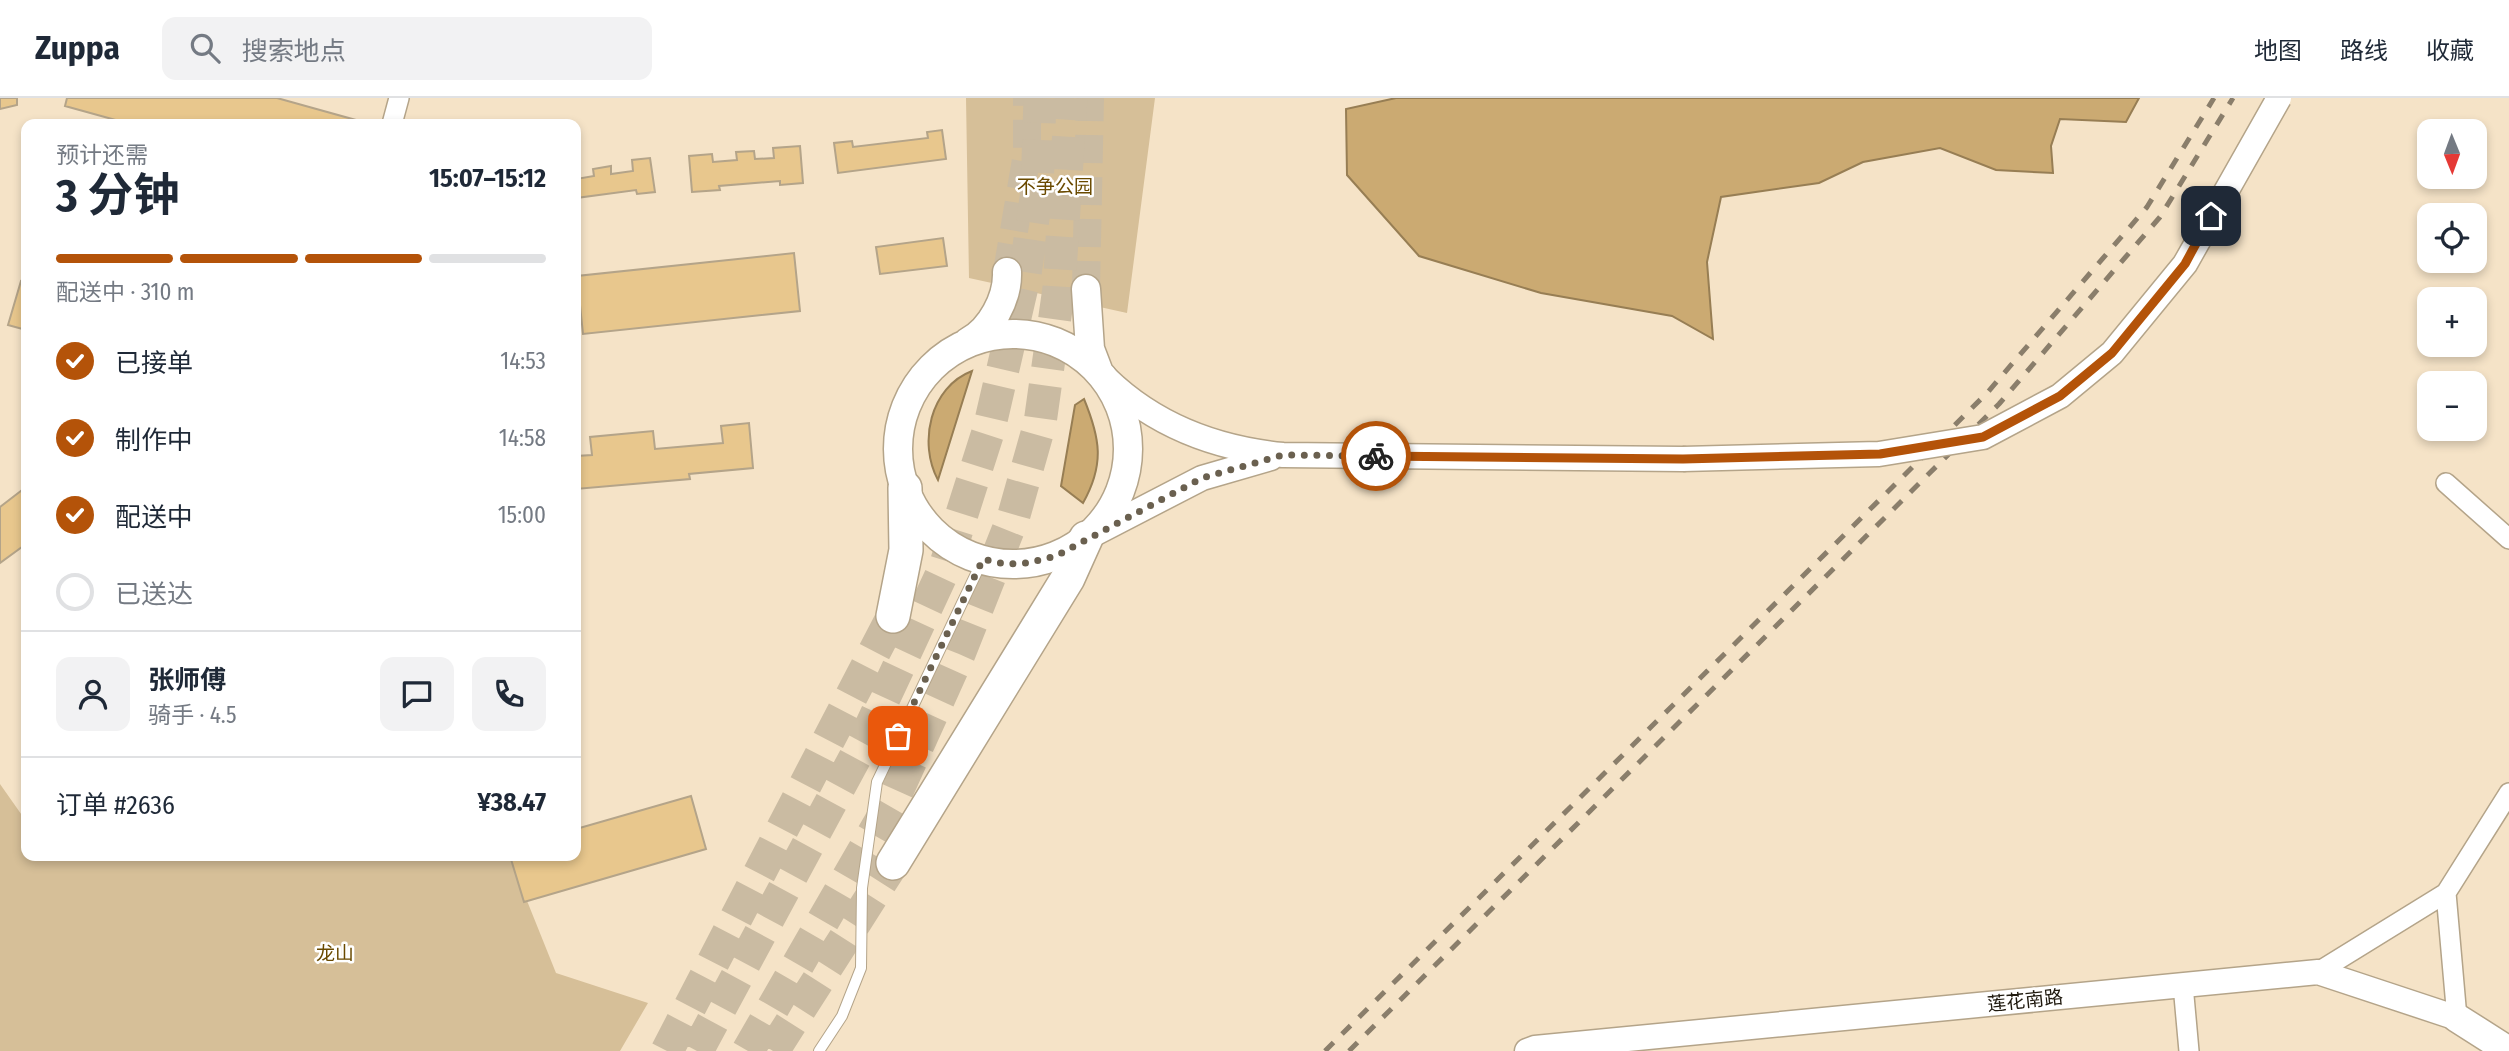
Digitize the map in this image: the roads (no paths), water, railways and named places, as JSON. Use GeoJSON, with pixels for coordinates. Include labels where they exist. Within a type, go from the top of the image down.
{"type":"FeatureCollection","features":[{"type":"Feature","properties":{"kind":"highway"},"geometry":{"type":"LineString","coordinates":[[893,616],[904,569],[905,488]]}},
{"type":"Feature","properties":{"kind":"highway"},"geometry":{"type":"LineString","coordinates":[[893,863],[1068,578],[1086,538]]}},
{"type":"Feature","properties":{"kind":"main road"},"geometry":{"type":"LineString","coordinates":[[1007,272],[1002,302],[978,337],[938,362],[922,379],[904,413],[899,434],[898,458],[905,488],[923,521],[939,537],[954,547],[983,559],[1005,564],[1027,563],[1056,556],[1086,538],[1113,507],[1127,470],[1128,430],[1122,408],[1098,370],[1090,349],[1086,289]]}},
{"type":"Feature","properties":{"kind":"main road"},"geometry":{"type":"LineString","coordinates":[[966,343],[1002,334],[1040,337],[1066,347],[1098,370]]}},
{"type":"Feature","properties":{"kind":"main road","name":"莲花南路"},"geometry":{"type":"LineString","coordinates":[[2457,1018],[2509,1051]]}},
{"type":"Feature","properties":{"kind":"street"},"geometry":{"type":"LineString","coordinates":[[393,119],[399,98]]}},
{"type":"Feature","properties":{"kind":"street"},"geometry":{"type":"LineString","coordinates":[[1098,370],[1121,395],[1149,414],[1196,437],[1257,452],[1283,455],[1683,459],[1880,454],[1983,437],[2060,396],[2112,353],[2185,264],[2279,98]]}},
{"type":"Feature","properties":{"kind":"street"},"geometry":{"type":"LineString","coordinates":[[1086,538],[1202,478],[1283,455]]}},
{"type":"Feature","properties":{"kind":"street"},"geometry":{"type":"LineString","coordinates":[[2446,484],[2509,540]]}},
{"type":"Feature","properties":{"kind":"street"},"geometry":{"type":"LineString","coordinates":[[2318,972],[2446,893],[2509,793]]}},
{"type":"Feature","properties":{"kind":"street"},"geometry":{"type":"LineString","coordinates":[[2446,893],[2457,1018]]}},
{"type":"Feature","properties":{"kind":"street","name":"莲花南路"},"geometry":{"type":"LineString","coordinates":[[1527,1051],[1535,1048],[2318,972],[2457,1018]]}},
{"type":"Feature","properties":{"kind":"street"},"geometry":{"type":"LineString","coordinates":[[2183,985],[2189,1051]]}},
{"type":"Feature","properties":{"kind":"lane"},"geometry":{"type":"LineString","coordinates":[[819,1051],[842,1016],[861,968],[862,888],[877,782],[983,559]]}},
{"type":"Feature","properties":{"kind":"tunnel"},"geometry":{"type":"LineString","coordinates":[[1007,272],[1027,154],[1027,98]]}},
{"type":"Feature","properties":{"kind":"tunnel"},"geometry":{"type":"LineString","coordinates":[[697,1051],[865,739],[945,567],[989,429],[1025,274],[1037,191],[1040,98]]}},
{"type":"Feature","properties":{"kind":"tunnel"},"geometry":{"type":"LineString","coordinates":[[748,1051],[894,798],[959,654],[1014,515],[1040,423],[1059,288],[1071,98]]}},
{"type":"Feature","properties":{"kind":"tunnel"},"geometry":{"type":"LineString","coordinates":[[1086,289],[1090,98]]}},
{"type":"Feature","properties":{"kind":"tunnel"},"geometry":{"type":"LineString","coordinates":[[667,1051],[893,616]]}},
{"type":"Feature","properties":{"kind":"tunnel"},"geometry":{"type":"LineString","coordinates":[[773,1051],[893,863]]}},
{"type":"Feature","properties":{"kind":"railway"},"geometry":{"type":"LineString","coordinates":[[1325,1051],[1987,393],[2147,207],[2214,98]]}},
{"type":"Feature","properties":{"kind":"railway"},"geometry":{"type":"LineString","coordinates":[[1349,1051],[1999,404],[2160,217],[2233,98]]}},
{"type":"Feature","properties":{"kind":"park label","name":"不争公园"},"geometry":{"type":"Point","coordinates":[1055,186]}},
{"type":"Feature","properties":{"kind":"park label","name":"龙山"},"geometry":{"type":"Point","coordinates":[335,953]}}]}
